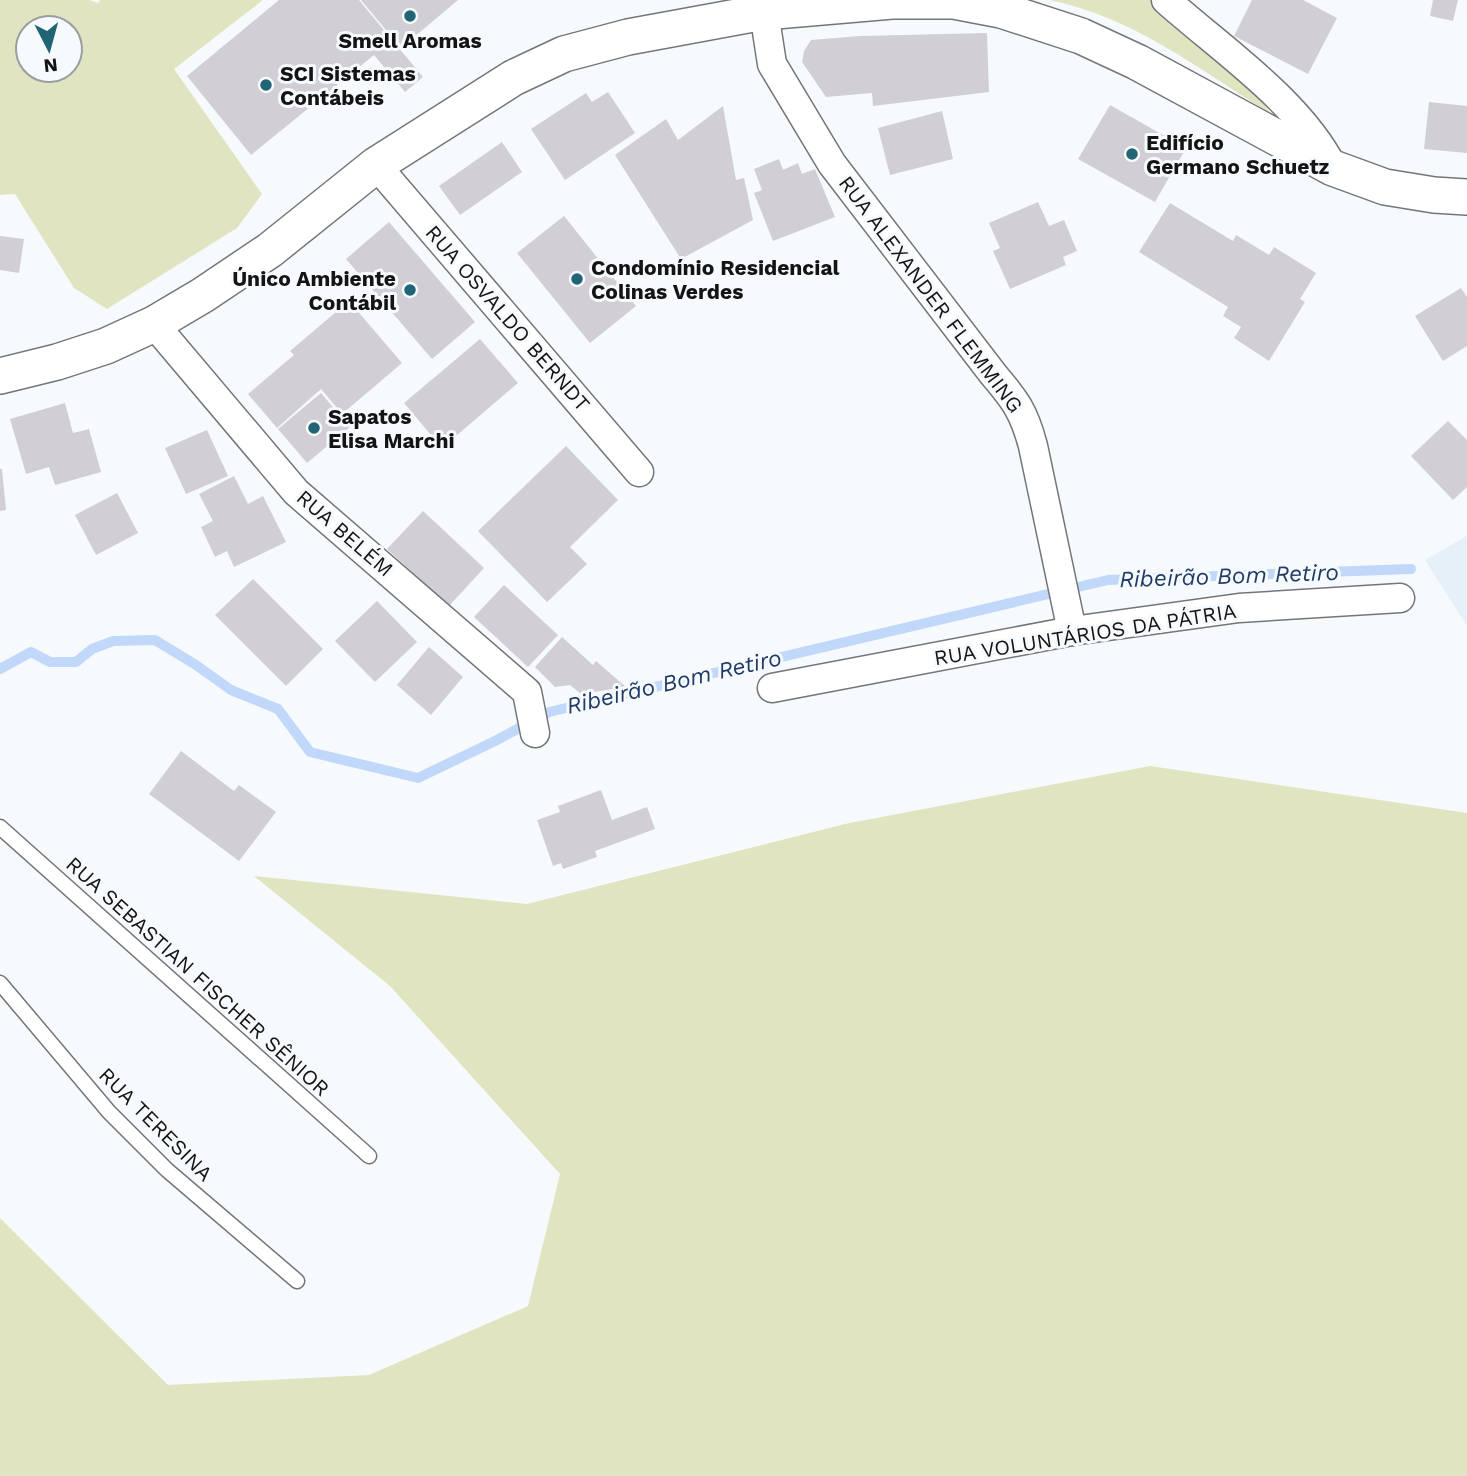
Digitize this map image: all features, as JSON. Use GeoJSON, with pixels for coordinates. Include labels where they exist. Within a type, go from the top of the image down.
{"type":"FeatureCollection","features":[{"type":"Feature","properties":{"kind":"street"},"geometry":{"type":"LineString","coordinates":[[1166,0],[1282,101],[1322,146],[1333,168]]}},
{"type":"Feature","properties":{"kind":"street"},"geometry":{"type":"LineString","coordinates":[[0,376],[106,346],[154,324],[270,250],[376,165],[513,78],[564,54],[764,6],[962,1],[1001,10],[1081,36],[1138,62],[1333,168],[1385,187],[1467,197]]}},
{"type":"Feature","properties":{"kind":"street","name":"RUA ALEXANDER FLEMMING"},"geometry":{"type":"LineString","coordinates":[[764,6],[772,64],[832,164],[1018,404],[1033,446],[1072,631]]}},
{"type":"Feature","properties":{"kind":"street","name":"RUA OSVALDO BERNDT"},"geometry":{"type":"LineString","coordinates":[[376,165],[639,472]]}},
{"type":"Feature","properties":{"kind":"street","name":"RUA BELÉM"},"geometry":{"type":"LineString","coordinates":[[154,324],[296,492],[527,692],[535,733]]}},
{"type":"Feature","properties":{"kind":"street","name":"RUA VOLUNTÁRIOS DA PÁTRIA"},"geometry":{"type":"LineString","coordinates":[[772,688],[1072,631],[1239,608],[1400,598]]}},
{"type":"Feature","properties":{"kind":"lane","name":"RUA SEBASTIAN FISCHER SÊNIOR"},"geometry":{"type":"LineString","coordinates":[[0,827],[369,1156]]}},
{"type":"Feature","properties":{"kind":"lane","name":"RUA TERESINA"},"geometry":{"type":"LineString","coordinates":[[0,983],[109,1112],[167,1170],[297,1281]]}},
{"type":"Feature","properties":{"kind":"shaded area"},"geometry":{"type":"Polygon","coordinates":[[[1467,536],[1467,626],[1425,560],[1467,536]]]}},
{"type":"Feature","properties":{"kind":"green space"},"geometry":{"type":"Polygon","coordinates":[[[0,0],[89,0],[98,3],[100,0],[263,0],[174,69],[262,194],[237,228],[107,309],[74,288],[15,194],[0,195],[0,0]]]}},
{"type":"Feature","properties":{"kind":"green space"},"geometry":{"type":"Polygon","coordinates":[[[1050,0],[1154,0],[1209,48],[1270,113],[1138,32],[1081,8],[1050,0]]]}},
{"type":"Feature","properties":{"kind":"green space"},"geometry":{"type":"Polygon","coordinates":[[[1150,766],[1467,813],[1467,1476],[0,1476],[0,1218],[168,1385],[369,1375],[528,1306],[560,1174],[390,986],[254,876],[527,904],[845,824],[1150,766]]]}},
{"type":"Feature","properties":{"kind":"building","name":"SCI Sistemas Contábeis"},"geometry":{"type":"Polygon","coordinates":[[[279,0],[359,0],[423,77],[405,92],[374,55],[251,155],[187,76],[279,0]]]}},
{"type":"Feature","properties":{"kind":"building"},"geometry":{"type":"Polygon","coordinates":[[[361,0],[458,0],[401,48],[361,0]]]}},
{"type":"Feature","properties":{"kind":"building"},"geometry":{"type":"Polygon","coordinates":[[[1252,0],[1303,0],[1337,18],[1308,74],[1234,36],[1252,0]]]}},
{"type":"Feature","properties":{"kind":"building"},"geometry":{"type":"Polygon","coordinates":[[[1433,0],[1458,0],[1453,21],[1430,16],[1433,0]]]}},
{"type":"Feature","properties":{"kind":"building"},"geometry":{"type":"Polygon","coordinates":[[[987,33],[989,92],[873,106],[872,93],[826,97],[802,62],[804,51],[811,40],[987,33]]]}},
{"type":"Feature","properties":{"kind":"building"},"geometry":{"type":"Polygon","coordinates":[[[608,92],[635,133],[565,180],[531,129],[586,93],[592,102],[608,92]]]}},
{"type":"Feature","properties":{"kind":"building"},"geometry":{"type":"Polygon","coordinates":[[[1429,102],[1467,106],[1467,153],[1424,149],[1429,102]]]}},
{"type":"Feature","properties":{"kind":"building","name":"Edifício Germano Schuetz"},"geometry":{"type":"Polygon","coordinates":[[[1110,105],[1186,148],[1155,202],[1078,159],[1110,105]]]}},
{"type":"Feature","properties":{"kind":"building"},"geometry":{"type":"Polygon","coordinates":[[[723,106],[736,180],[744,178],[753,220],[681,259],[615,155],[666,119],[678,140],[723,106]]]}},
{"type":"Feature","properties":{"kind":"building"},"geometry":{"type":"Polygon","coordinates":[[[942,111],[953,159],[890,175],[878,128],[942,111]]]}},
{"type":"Feature","properties":{"kind":"building"},"geometry":{"type":"Polygon","coordinates":[[[502,142],[522,172],[460,215],[439,186],[502,142]]]}},
{"type":"Feature","properties":{"kind":"building"},"geometry":{"type":"Polygon","coordinates":[[[779,159],[783,170],[798,163],[802,174],[815,169],[835,217],[773,241],[754,193],[762,190],[754,169],[779,159]]]}},
{"type":"Feature","properties":{"kind":"building"},"geometry":{"type":"Polygon","coordinates":[[[1038,202],[1049,226],[1064,220],[1077,251],[1063,257],[1066,265],[1010,289],[993,251],[1000,248],[989,223],[1038,202]]]}},
{"type":"Feature","properties":{"kind":"building"},"geometry":{"type":"Polygon","coordinates":[[[1170,203],[1233,241],[1236,235],[1269,255],[1274,247],[1316,273],[1300,299],[1305,302],[1269,361],[1234,338],[1241,327],[1223,316],[1228,307],[1139,252],[1170,203]]]}},
{"type":"Feature","properties":{"kind":"building","name":"Condomínio Residencial Colinas Verdes"},"geometry":{"type":"Polygon","coordinates":[[[564,216],[636,306],[590,343],[517,253],[564,216]]]}},
{"type":"Feature","properties":{"kind":"building","name":"Único Ambiente Contábil"},"geometry":{"type":"Polygon","coordinates":[[[389,222],[475,322],[432,359],[346,259],[389,222]]]}},
{"type":"Feature","properties":{"kind":"building"},"geometry":{"type":"Polygon","coordinates":[[[0,236],[24,239],[19,273],[0,270],[0,236]]]}},
{"type":"Feature","properties":{"kind":"building"},"geometry":{"type":"Polygon","coordinates":[[[1461,288],[1467,297],[1467,346],[1443,361],[1415,316],[1461,288]]]}},
{"type":"Feature","properties":{"kind":"building"},"geometry":{"type":"Polygon","coordinates":[[[349,301],[402,363],[342,414],[321,389],[277,428],[248,394],[294,355],[290,351],[349,301]]]}},
{"type":"Feature","properties":{"kind":"building"},"geometry":{"type":"Polygon","coordinates":[[[480,339],[518,383],[442,448],[404,403],[480,339]]]}},
{"type":"Feature","properties":{"kind":"building","name":"Sapatos Elisa Marchi"},"geometry":{"type":"Polygon","coordinates":[[[321,393],[350,427],[307,463],[278,429],[321,393]]]}},
{"type":"Feature","properties":{"kind":"building"},"geometry":{"type":"Polygon","coordinates":[[[65,403],[73,433],[89,429],[101,472],[55,485],[49,467],[26,474],[10,419],[65,403]]]}},
{"type":"Feature","properties":{"kind":"building"},"geometry":{"type":"Polygon","coordinates":[[[1448,421],[1467,440],[1467,487],[1453,500],[1411,456],[1448,421]]]}},
{"type":"Feature","properties":{"kind":"building"},"geometry":{"type":"Polygon","coordinates":[[[207,430],[228,476],[186,494],[165,448],[207,430]]]}},
{"type":"Feature","properties":{"kind":"building"},"geometry":{"type":"Polygon","coordinates":[[[566,446],[618,500],[570,547],[587,564],[547,602],[478,531],[566,446]]]}},
{"type":"Feature","properties":{"kind":"building"},"geometry":{"type":"Polygon","coordinates":[[[0,469],[6,510],[0,511],[0,469]]]}},
{"type":"Feature","properties":{"kind":"building"},"geometry":{"type":"Polygon","coordinates":[[[234,476],[248,504],[263,496],[286,542],[234,567],[227,551],[215,557],[201,527],[213,521],[199,494],[234,476]]]}},
{"type":"Feature","properties":{"kind":"building"},"geometry":{"type":"Polygon","coordinates":[[[117,493],[138,533],[96,555],[75,515],[117,493]]]}},
{"type":"Feature","properties":{"kind":"building"},"geometry":{"type":"Polygon","coordinates":[[[423,511],[484,568],[449,606],[387,549],[423,511]]]}},
{"type":"Feature","properties":{"kind":"building"},"geometry":{"type":"Polygon","coordinates":[[[253,579],[323,649],[286,686],[215,615],[253,579]]]}},
{"type":"Feature","properties":{"kind":"building"},"geometry":{"type":"Polygon","coordinates":[[[504,585],[558,635],[528,667],[474,617],[504,585]]]}},
{"type":"Feature","properties":{"kind":"building"},"geometry":{"type":"Polygon","coordinates":[[[377,601],[417,642],[375,682],[335,641],[377,601]]]}},
{"type":"Feature","properties":{"kind":"building"},"geometry":{"type":"Polygon","coordinates":[[[562,637],[593,665],[596,661],[626,687],[581,694],[570,685],[555,687],[535,667],[562,637]]]}},
{"type":"Feature","properties":{"kind":"building"},"geometry":{"type":"Polygon","coordinates":[[[429,647],[463,677],[431,715],[397,685],[429,647]]]}},
{"type":"Feature","properties":{"kind":"building"},"geometry":{"type":"Polygon","coordinates":[[[181,751],[234,791],[239,785],[276,812],[239,861],[149,794],[181,751]]]}},
{"type":"Feature","properties":{"kind":"building"},"geometry":{"type":"Polygon","coordinates":[[[601,790],[612,820],[647,807],[655,829],[595,851],[597,857],[563,869],[561,863],[553,866],[537,820],[560,812],[558,806],[601,790]]]}},
{"type":"Feature","properties":{"kind":"waterway","name":"Ribeirão Bom Retiro"},"geometry":{"type":"LineString","coordinates":[[0,669],[31,652],[50,662],[76,662],[92,649],[113,641],[155,640],[231,690],[278,709],[310,752],[418,778],[549,712],[1108,580],[1411,569]]}},
{"type":"Feature","properties":{"kind":"place","name":"Smell Aromas"},"geometry":{"type":"Point","coordinates":[410,16]}},
{"type":"Feature","properties":{"kind":"place","name":"SCI Sistemas Contábeis"},"geometry":{"type":"Point","coordinates":[266,85]}},
{"type":"Feature","properties":{"kind":"place","name":"Edifício Germano Schuetz"},"geometry":{"type":"Point","coordinates":[1132,154]}},
{"type":"Feature","properties":{"kind":"place","name":"Condomínio Residencial Colinas Verdes"},"geometry":{"type":"Point","coordinates":[577,279]}},
{"type":"Feature","properties":{"kind":"place","name":"Único Ambiente Contábil"},"geometry":{"type":"Point","coordinates":[410,290]}},
{"type":"Feature","properties":{"kind":"place","name":"Sapatos Elisa Marchi"},"geometry":{"type":"Point","coordinates":[314,428]}}]}
